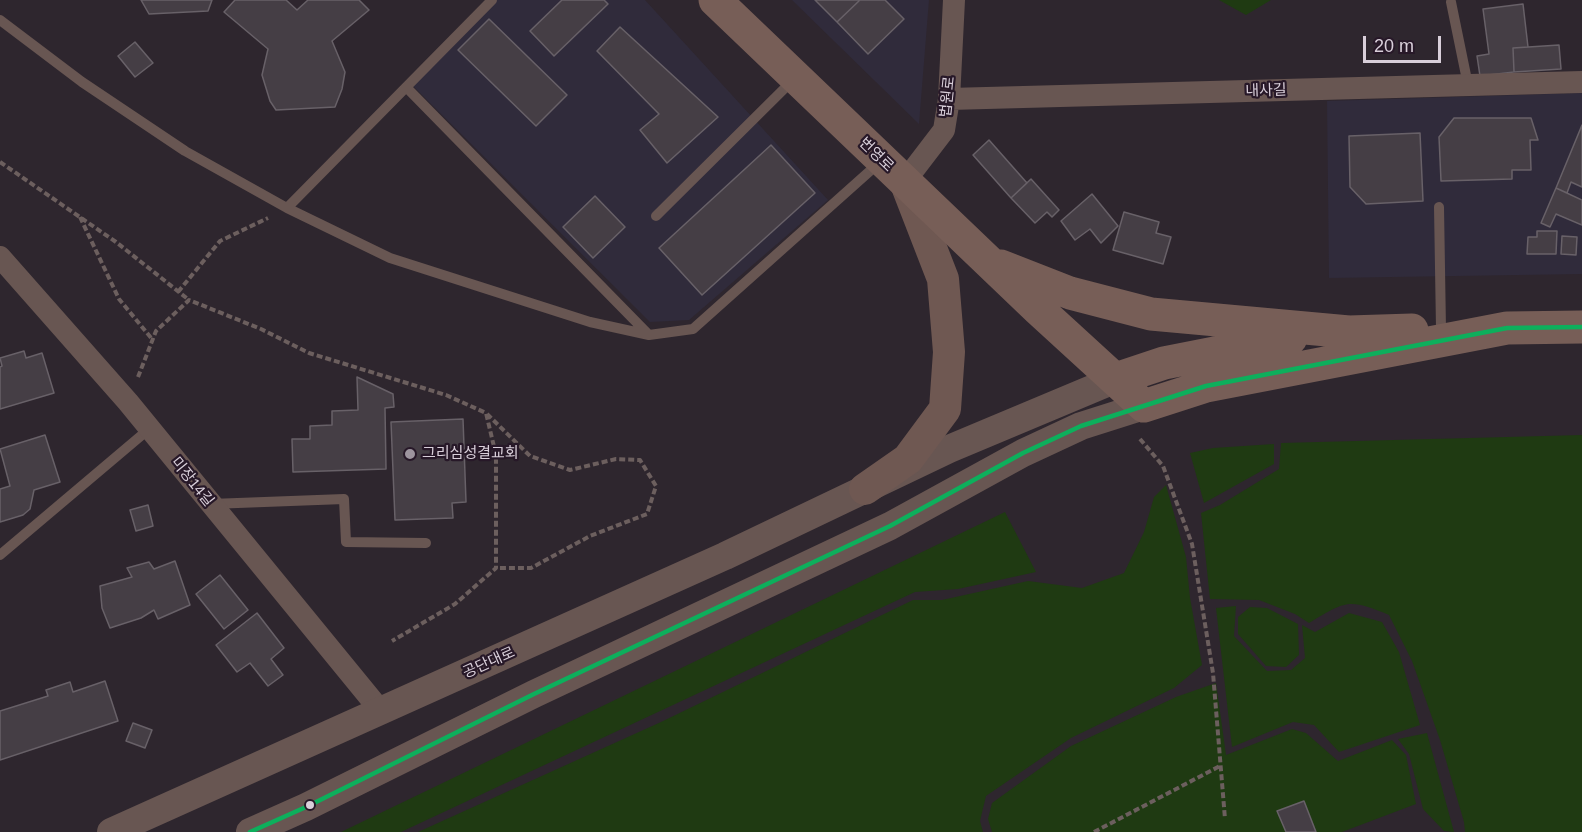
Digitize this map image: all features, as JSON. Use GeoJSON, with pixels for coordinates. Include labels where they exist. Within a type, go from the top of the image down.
{"type":"FeatureCollection","features":[{"type":"Feature","properties":{"kind":"main road","name":"번영로"},"geometry":{"type":"LineString","coordinates":[[715,0],[986,260],[1144,406]]}},
{"type":"Feature","properties":{"kind":"main road"},"geometry":{"type":"LineString","coordinates":[[865,489],[908,459],[945,409],[949,352],[943,279],[893,171]]}},
{"type":"Feature","properties":{"kind":"main road"},"geometry":{"type":"LineString","coordinates":[[986,260],[1070,293],[1150,314],[1349,332]]}},
{"type":"Feature","properties":{"kind":"main road"},"geometry":{"type":"LineString","coordinates":[[1116,380],[1164,363],[1275,340],[1349,332],[1582,327]]}},
{"type":"Feature","properties":{"kind":"main road"},"geometry":{"type":"LineString","coordinates":[[1144,406],[1206,386],[1507,328]]}},
{"type":"Feature","properties":{"kind":"street","name":"법원로"},"geometry":{"type":"LineString","coordinates":[[893,171],[944,130],[949,99],[954,0]]}},
{"type":"Feature","properties":{"kind":"street","name":"내사길"},"geometry":{"type":"LineString","coordinates":[[949,99],[1582,82]]}},
{"type":"Feature","properties":{"kind":"street","name":"미장14길"},"geometry":{"type":"LineString","coordinates":[[0,258],[128,402],[380,710]]}},
{"type":"Feature","properties":{"kind":"street","name":"공단대로"},"geometry":{"type":"LineString","coordinates":[[111,832],[714,561],[987,432],[1116,380]]}},
{"type":"Feature","properties":{"kind":"street"},"geometry":{"type":"LineString","coordinates":[[250,832],[306,807],[534,694],[890,526],[1023,453],[1081,426],[1144,406]]}},
{"type":"Feature","properties":{"kind":"lane"},"geometry":{"type":"LineString","coordinates":[[288,208],[492,0]]}},
{"type":"Feature","properties":{"kind":"lane"},"geometry":{"type":"LineString","coordinates":[[1451,2],[1468,85]]}},
{"type":"Feature","properties":{"kind":"lane"},"geometry":{"type":"LineString","coordinates":[[0,20],[81,81],[185,151],[274,201],[390,258],[590,322],[649,335],[693,329],[893,171]]}},
{"type":"Feature","properties":{"kind":"lane"},"geometry":{"type":"LineString","coordinates":[[656,216],[796,77]]}},
{"type":"Feature","properties":{"kind":"lane"},"geometry":{"type":"LineString","coordinates":[[407,88],[649,335]]}},
{"type":"Feature","properties":{"kind":"lane"},"geometry":{"type":"LineString","coordinates":[[1439,207],[1441,329]]}},
{"type":"Feature","properties":{"kind":"lane"},"geometry":{"type":"LineString","coordinates":[[0,555],[149,429]]}},
{"type":"Feature","properties":{"kind":"lane"},"geometry":{"type":"LineString","coordinates":[[211,504],[344,499],[346,542],[426,543]]}},
{"type":"Feature","properties":{"kind":"path"},"geometry":{"type":"LineString","coordinates":[[0,162],[116,242],[189,300],[261,329],[309,353],[446,395],[486,413],[530,456],[570,470],[616,459],[640,460],[656,486],[647,514],[590,536],[531,568],[496,568],[455,604],[392,641]]}},
{"type":"Feature","properties":{"kind":"path"},"geometry":{"type":"LineString","coordinates":[[178,292],[220,241],[269,217],[274,201]]}},
{"type":"Feature","properties":{"kind":"path"},"geometry":{"type":"LineString","coordinates":[[80,217],[119,299],[152,340]]}},
{"type":"Feature","properties":{"kind":"path"},"geometry":{"type":"LineString","coordinates":[[128,402],[156,331],[189,300]]}},
{"type":"Feature","properties":{"kind":"path"},"geometry":{"type":"LineString","coordinates":[[486,413],[496,455],[496,568]]}},
{"type":"Feature","properties":{"kind":"path"},"geometry":{"type":"LineString","coordinates":[[1140,439],[1163,466],[1192,544],[1213,673],[1225,819]]}},
{"type":"Feature","properties":{"kind":"path"},"geometry":{"type":"LineString","coordinates":[[1094,832],[1220,766]]}},
{"type":"Feature","properties":{"kind":"shaded area"},"geometry":{"type":"Polygon","coordinates":[[[491,0],[645,0],[828,200],[689,320],[650,322],[411,84],[491,0]]]}},
{"type":"Feature","properties":{"kind":"shaded area"},"geometry":{"type":"Polygon","coordinates":[[[792,0],[929,0],[919,124],[792,0]]]}},
{"type":"Feature","properties":{"kind":"shaded area"},"geometry":{"type":"Polygon","coordinates":[[[1582,93],[1582,274],[1329,278],[1327,101],[1582,93]]]}},
{"type":"Feature","properties":{"kind":"green space"},"geometry":{"type":"Polygon","coordinates":[[[1219,0],[1271,0],[1246,15],[1219,0]]]}},
{"type":"Feature","properties":{"kind":"green space"},"geometry":{"type":"Polygon","coordinates":[[[1582,435],[1582,832],[1465,832],[1440,740],[1412,661],[1389,615],[1364,606],[1348,604],[1331,610],[1309,623],[1295,614],[1259,600],[1210,599],[1201,513],[1220,505],[1279,469],[1281,443],[1582,435]]]}},
{"type":"Feature","properties":{"kind":"green space"},"geometry":{"type":"Polygon","coordinates":[[[1274,444],[1274,464],[1204,503],[1190,453],[1213,448],[1274,444]]]}},
{"type":"Feature","properties":{"kind":"green space"},"geometry":{"type":"Polygon","coordinates":[[[1166,485],[1186,557],[1190,598],[1202,665],[1174,688],[1071,738],[986,796],[980,821],[983,832],[418,832],[661,722],[913,600],[942,600],[1028,581],[1082,588],[1124,573],[1144,532],[1154,497],[1166,485]]]}},
{"type":"Feature","properties":{"kind":"green space"},"geometry":{"type":"Polygon","coordinates":[[[1005,512],[1036,572],[958,589],[915,592],[401,832],[341,832],[1005,512]]]}},
{"type":"Feature","properties":{"kind":"green space"},"geometry":{"type":"Polygon","coordinates":[[[1236,606],[1234,636],[1267,671],[1291,670],[1305,658],[1302,625],[1315,632],[1349,613],[1382,622],[1399,652],[1420,725],[1339,752],[1314,725],[1293,722],[1232,747],[1216,608],[1236,606]]]}},
{"type":"Feature","properties":{"kind":"green space"},"geometry":{"type":"Polygon","coordinates":[[[1250,607],[1267,608],[1298,624],[1299,655],[1286,667],[1266,666],[1238,634],[1238,617],[1250,607]]]}},
{"type":"Feature","properties":{"kind":"green space"},"geometry":{"type":"Polygon","coordinates":[[[1216,683],[1226,755],[1292,729],[1306,733],[1338,761],[1392,740],[1406,755],[1416,804],[1342,832],[992,832],[988,819],[992,803],[1071,746],[1176,697],[1216,683]]]}},
{"type":"Feature","properties":{"kind":"green space"},"geometry":{"type":"Polygon","coordinates":[[[1427,733],[1454,832],[1444,831],[1423,809],[1409,754],[1398,739],[1427,733]]]}},
{"type":"Feature","properties":{"kind":"building"},"geometry":{"type":"Polygon","coordinates":[[[141,0],[212,0],[208,11],[149,14],[141,0]]]}},
{"type":"Feature","properties":{"kind":"building"},"geometry":{"type":"Polygon","coordinates":[[[235,0],[286,0],[297,10],[308,0],[359,0],[369,10],[332,41],[345,72],[335,107],[276,110],[270,101],[262,75],[268,49],[224,12],[235,0]]]}},
{"type":"Feature","properties":{"kind":"building"},"geometry":{"type":"Polygon","coordinates":[[[562,0],[604,0],[608,4],[554,56],[530,31],[562,0]]]}},
{"type":"Feature","properties":{"kind":"building"},"geometry":{"type":"Polygon","coordinates":[[[815,0],[860,0],[837,22],[815,0]]]}},
{"type":"Feature","properties":{"kind":"building"},"geometry":{"type":"Polygon","coordinates":[[[860,0],[885,0],[904,19],[868,54],[837,22],[860,0]]]}},
{"type":"Feature","properties":{"kind":"building"},"geometry":{"type":"Polygon","coordinates":[[[1523,4],[1528,47],[1513,48],[1514,72],[1480,76],[1477,56],[1489,54],[1483,9],[1523,4]]]}},
{"type":"Feature","properties":{"kind":"building"},"geometry":{"type":"Polygon","coordinates":[[[489,19],[567,95],[536,126],[458,50],[489,19]]]}},
{"type":"Feature","properties":{"kind":"building"},"geometry":{"type":"Polygon","coordinates":[[[620,27],[718,117],[667,163],[640,130],[659,114],[597,51],[620,27]]]}},
{"type":"Feature","properties":{"kind":"building"},"geometry":{"type":"Polygon","coordinates":[[[135,42],[153,63],[135,77],[118,56],[135,42]]]}},
{"type":"Feature","properties":{"kind":"building"},"geometry":{"type":"Polygon","coordinates":[[[1559,45],[1561,69],[1514,72],[1513,48],[1559,45]]]}},
{"type":"Feature","properties":{"kind":"building"},"geometry":{"type":"Polygon","coordinates":[[[1454,118],[1531,118],[1538,140],[1530,140],[1531,170],[1512,170],[1512,179],[1441,181],[1439,137],[1454,118]]]}},
{"type":"Feature","properties":{"kind":"building"},"geometry":{"type":"Polygon","coordinates":[[[1582,125],[1582,187],[1571,182],[1567,193],[1556,188],[1582,125]]]}},
{"type":"Feature","properties":{"kind":"building"},"geometry":{"type":"Polygon","coordinates":[[[1420,133],[1423,201],[1366,204],[1350,187],[1349,136],[1420,133]]]}},
{"type":"Feature","properties":{"kind":"building"},"geometry":{"type":"Polygon","coordinates":[[[989,140],[1027,183],[1011,198],[973,155],[989,140]]]}},
{"type":"Feature","properties":{"kind":"building"},"geometry":{"type":"Polygon","coordinates":[[[771,145],[815,193],[702,295],[659,248],[771,145]]]}},
{"type":"Feature","properties":{"kind":"building"},"geometry":{"type":"Polygon","coordinates":[[[1031,179],[1059,210],[1052,217],[1047,212],[1035,223],[1011,198],[1031,179]]]}},
{"type":"Feature","properties":{"kind":"building"},"geometry":{"type":"Polygon","coordinates":[[[1556,188],[1582,200],[1582,225],[1556,214],[1550,227],[1541,223],[1556,188]]]}},
{"type":"Feature","properties":{"kind":"building"},"geometry":{"type":"Polygon","coordinates":[[[1092,194],[1118,226],[1101,243],[1090,229],[1075,240],[1061,221],[1092,194]]]}},
{"type":"Feature","properties":{"kind":"building"},"geometry":{"type":"Polygon","coordinates":[[[595,196],[625,227],[593,258],[563,227],[595,196]]]}},
{"type":"Feature","properties":{"kind":"building"},"geometry":{"type":"Polygon","coordinates":[[[1124,212],[1159,222],[1156,233],[1171,237],[1163,264],[1113,250],[1124,212]]]}},
{"type":"Feature","properties":{"kind":"building"},"geometry":{"type":"Polygon","coordinates":[[[1537,231],[1557,231],[1556,254],[1527,254],[1528,237],[1537,237],[1537,231]]]}},
{"type":"Feature","properties":{"kind":"building"},"geometry":{"type":"Polygon","coordinates":[[[1562,236],[1577,237],[1576,255],[1561,254],[1562,236]]]}},
{"type":"Feature","properties":{"kind":"building"},"geometry":{"type":"Polygon","coordinates":[[[24,351],[26,358],[42,353],[54,393],[0,409],[0,367],[2,366],[0,358],[24,351]]]}},
{"type":"Feature","properties":{"kind":"building"},"geometry":{"type":"Polygon","coordinates":[[[357,377],[393,394],[394,407],[385,408],[386,469],[293,472],[292,439],[310,439],[310,426],[332,425],[332,411],[358,410],[357,377]]]}},
{"type":"Feature","properties":{"kind":"building"},"geometry":{"type":"Polygon","coordinates":[[[463,419],[466,502],[452,503],[453,518],[395,520],[391,422],[463,419]]]}},
{"type":"Feature","properties":{"kind":"building"},"geometry":{"type":"Polygon","coordinates":[[[45,435],[60,482],[34,490],[30,509],[23,515],[0,522],[0,489],[10,486],[0,449],[45,435]]]}},
{"type":"Feature","properties":{"kind":"building"},"geometry":{"type":"Polygon","coordinates":[[[148,505],[153,526],[136,531],[130,510],[148,505]]]}},
{"type":"Feature","properties":{"kind":"building"},"geometry":{"type":"Polygon","coordinates":[[[175,561],[190,605],[158,619],[154,610],[141,618],[110,628],[102,608],[100,586],[132,577],[127,568],[149,562],[154,569],[175,561]]]}},
{"type":"Feature","properties":{"kind":"building"},"geometry":{"type":"Polygon","coordinates":[[[220,575],[248,610],[224,629],[196,594],[220,575]]]}},
{"type":"Feature","properties":{"kind":"building"},"geometry":{"type":"Polygon","coordinates":[[[257,613],[284,648],[271,659],[283,675],[268,686],[250,663],[237,672],[216,645],[257,613]]]}},
{"type":"Feature","properties":{"kind":"building"},"geometry":{"type":"Polygon","coordinates":[[[105,681],[118,721],[0,760],[0,711],[48,696],[46,690],[70,682],[73,692],[105,681]]]}},
{"type":"Feature","properties":{"kind":"building"},"geometry":{"type":"Polygon","coordinates":[[[133,723],[152,730],[145,748],[126,741],[133,723]]]}},
{"type":"Feature","properties":{"kind":"building"},"geometry":{"type":"Polygon","coordinates":[[[1304,801],[1316,832],[1286,832],[1277,811],[1304,801]]]}},
{"type":"Feature","properties":{"kind":"transit line"},"geometry":{"type":"LineString","coordinates":[[250,832],[306,807],[534,694],[890,526],[1023,453],[1081,426],[1206,386],[1507,328],[1582,327]]}},
{"type":"Feature","properties":{"kind":"place","name":"그리심성결교회"},"geometry":{"type":"Point","coordinates":[410,454]}}]}
